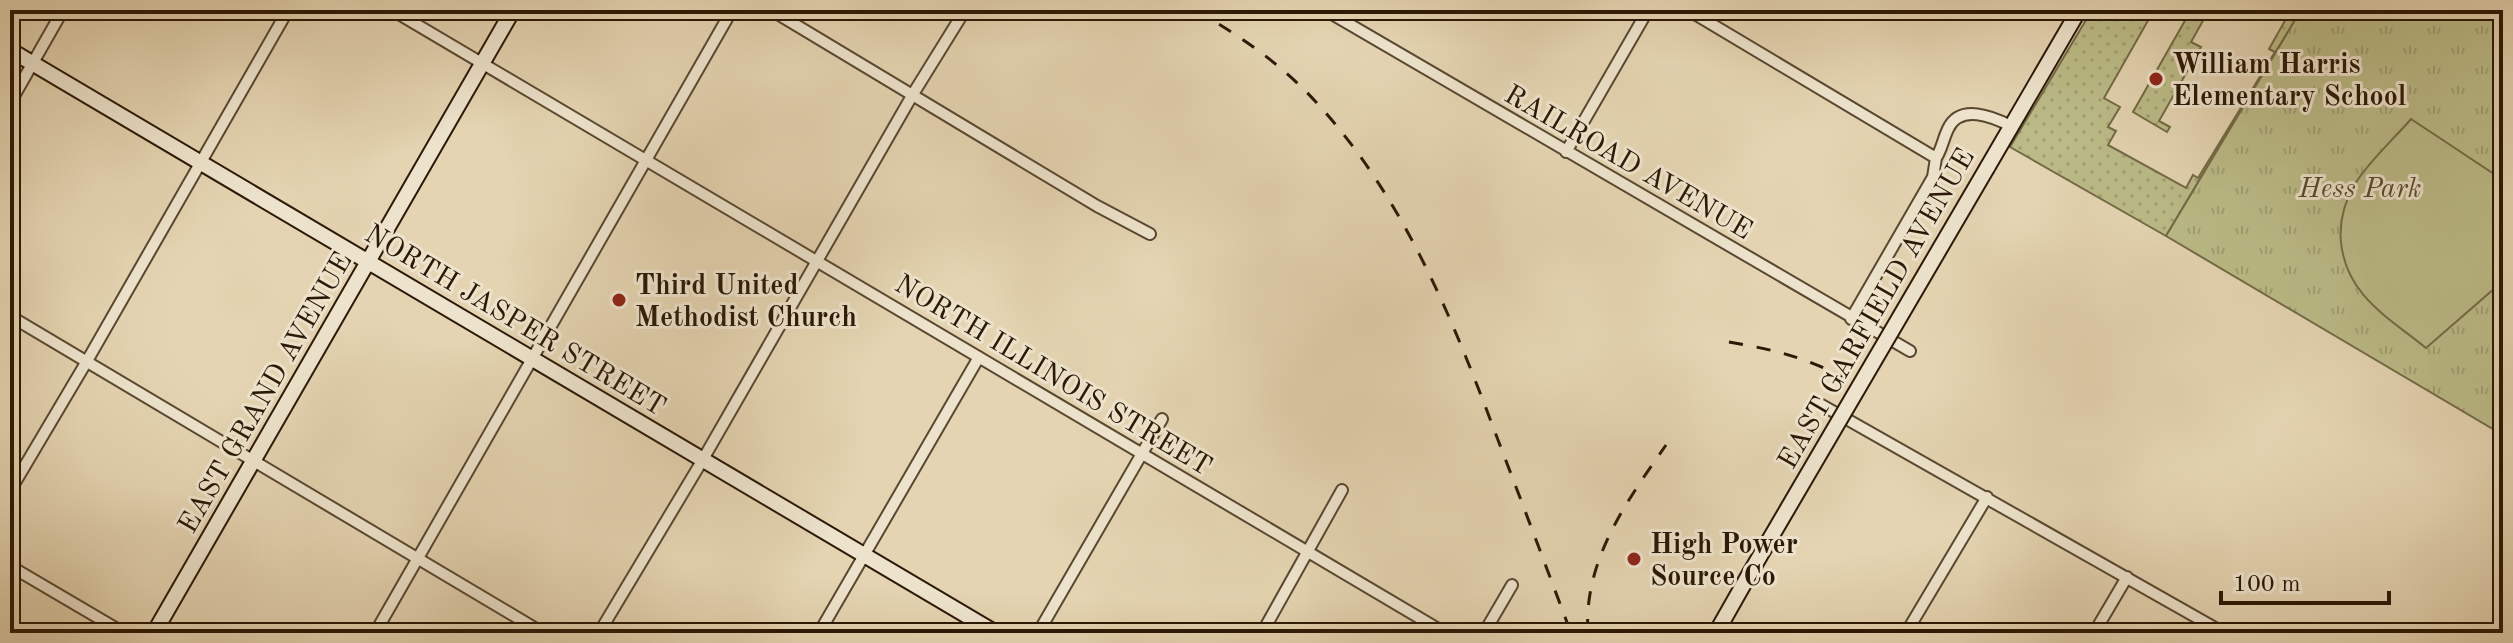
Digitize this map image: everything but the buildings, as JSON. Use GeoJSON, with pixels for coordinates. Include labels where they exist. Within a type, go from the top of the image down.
{"type":"FeatureCollection","features":[{"type":"Feature","properties":{"kind":"street"},"geometry":{"type":"LineString","coordinates":[[10,103],[63,10]]}},
{"type":"Feature","properties":{"kind":"street"},"geometry":{"type":"LineString","coordinates":[[10,491],[288,10]]}},
{"type":"Feature","properties":{"kind":"street","name":"NORTH ILLINOIS STREET"},"geometry":{"type":"LineString","coordinates":[[392,10],[1445,633]]}},
{"type":"Feature","properties":{"kind":"street","name":"EAST GRAND AVENUE"},"geometry":{"type":"LineString","coordinates":[[154,633],[513,10]]}},
{"type":"Feature","properties":{"kind":"street"},"geometry":{"type":"LineString","coordinates":[[375,633],[732,10]]}},
{"type":"Feature","properties":{"kind":"street"},"geometry":{"type":"LineString","coordinates":[[771,10],[1097,206],[1150,234]]}},
{"type":"Feature","properties":{"kind":"street"},"geometry":{"type":"LineString","coordinates":[[599,633],[965,10]]}},
{"type":"Feature","properties":{"kind":"street","name":"RAILROAD AVENUE"},"geometry":{"type":"LineString","coordinates":[[1325,10],[1910,351]]}},
{"type":"Feature","properties":{"kind":"street"},"geometry":{"type":"LineString","coordinates":[[1566,152],[1648,10]]}},
{"type":"Feature","properties":{"kind":"street"},"geometry":{"type":"LineString","coordinates":[[1688,10],[1936,158]]}},
{"type":"Feature","properties":{"kind":"street","name":"EAST GARFIELD AVENUE"},"geometry":{"type":"LineString","coordinates":[[1716,633],[1987,168],[2074,12]]}},
{"type":"Feature","properties":{"kind":"street","name":"NORTH JASPER STREET"},"geometry":{"type":"LineString","coordinates":[[10,50],[996,633]]}},
{"type":"Feature","properties":{"kind":"street"},"geometry":{"type":"LineString","coordinates":[[1851,319],[1933,177],[1936,158],[1953,121],[1976,113],[1992,116],[2011,126]]}},
{"type":"Feature","properties":{"kind":"street"},"geometry":{"type":"LineString","coordinates":[[10,316],[543,633]]}},
{"type":"Feature","properties":{"kind":"street"},"geometry":{"type":"LineString","coordinates":[[819,633],[979,357]]}},
{"type":"Feature","properties":{"kind":"street"},"geometry":{"type":"LineString","coordinates":[[1820,404],[2224,633]]}},
{"type":"Feature","properties":{"kind":"street"},"geometry":{"type":"LineString","coordinates":[[1038,633],[1162,419]]}},
{"type":"Feature","properties":{"kind":"street"},"geometry":{"type":"LineString","coordinates":[[1262,633],[1342,490]]}},
{"type":"Feature","properties":{"kind":"street"},"geometry":{"type":"LineString","coordinates":[[1906,633],[1987,497]]}},
{"type":"Feature","properties":{"kind":"street"},"geometry":{"type":"LineString","coordinates":[[10,566],[124,633]]}},
{"type":"Feature","properties":{"kind":"street"},"geometry":{"type":"LineString","coordinates":[[2094,633],[2127,577]]}},
{"type":"Feature","properties":{"kind":"street"},"geometry":{"type":"LineString","coordinates":[[1484,633],[1512,585]]}},
{"type":"Feature","properties":{"kind":"green space"},"geometry":{"type":"Polygon","coordinates":[[[2092,10],[2154,10],[2104,98],[2120,107],[2108,127],[2116,131],[2108,145],[2186,188],[2193,175],[2198,178],[2275,52],[2269,49],[2291,10],[2301,10],[2166,236],[2010,147],[2092,10]]]}},
{"type":"Feature","properties":{"kind":"green space"},"geometry":{"type":"Polygon","coordinates":[[[2191,10],[2209,10],[2191,42],[2201,47],[2159,121],[2170,127],[2167,132],[2133,112],[2191,10]]]}},
{"type":"Feature","properties":{"kind":"green space","name":"Hess Park"},"geometry":{"type":"Polygon","coordinates":[[[2301,10],[2484,10],[2503,21],[2503,435],[2166,236],[2301,10]]]}},
{"type":"Feature","properties":{"kind":"green space"},"geometry":{"type":"Polygon","coordinates":[[[2411,119],[2503,180],[2503,281],[2426,348],[2384,315],[2360,291],[2351,277],[2341,242],[2344,212],[2355,184],[2411,119]]]}},
{"type":"Feature","properties":{"kind":"railway"},"geometry":{"type":"LineString","coordinates":[[1195,10],[1259,51],[1302,87],[1347,138],[1400,219],[1463,350],[1571,633]]}},
{"type":"Feature","properties":{"kind":"railway"},"geometry":{"type":"LineString","coordinates":[[1729,342],[1790,355],[1847,379]]}},
{"type":"Feature","properties":{"kind":"railway"},"geometry":{"type":"LineString","coordinates":[[1588,633],[1588,607],[1600,557],[1623,510],[1666,445]]}},
{"type":"Feature","properties":{"kind":"place","name":"William Harris Elementary School"},"geometry":{"type":"Point","coordinates":[2156,79]}},
{"type":"Feature","properties":{"kind":"place","name":"Third United Methodist Church"},"geometry":{"type":"Point","coordinates":[619,300]}},
{"type":"Feature","properties":{"kind":"place","name":"High Power Source Co"},"geometry":{"type":"Point","coordinates":[1634,559]}}]}
